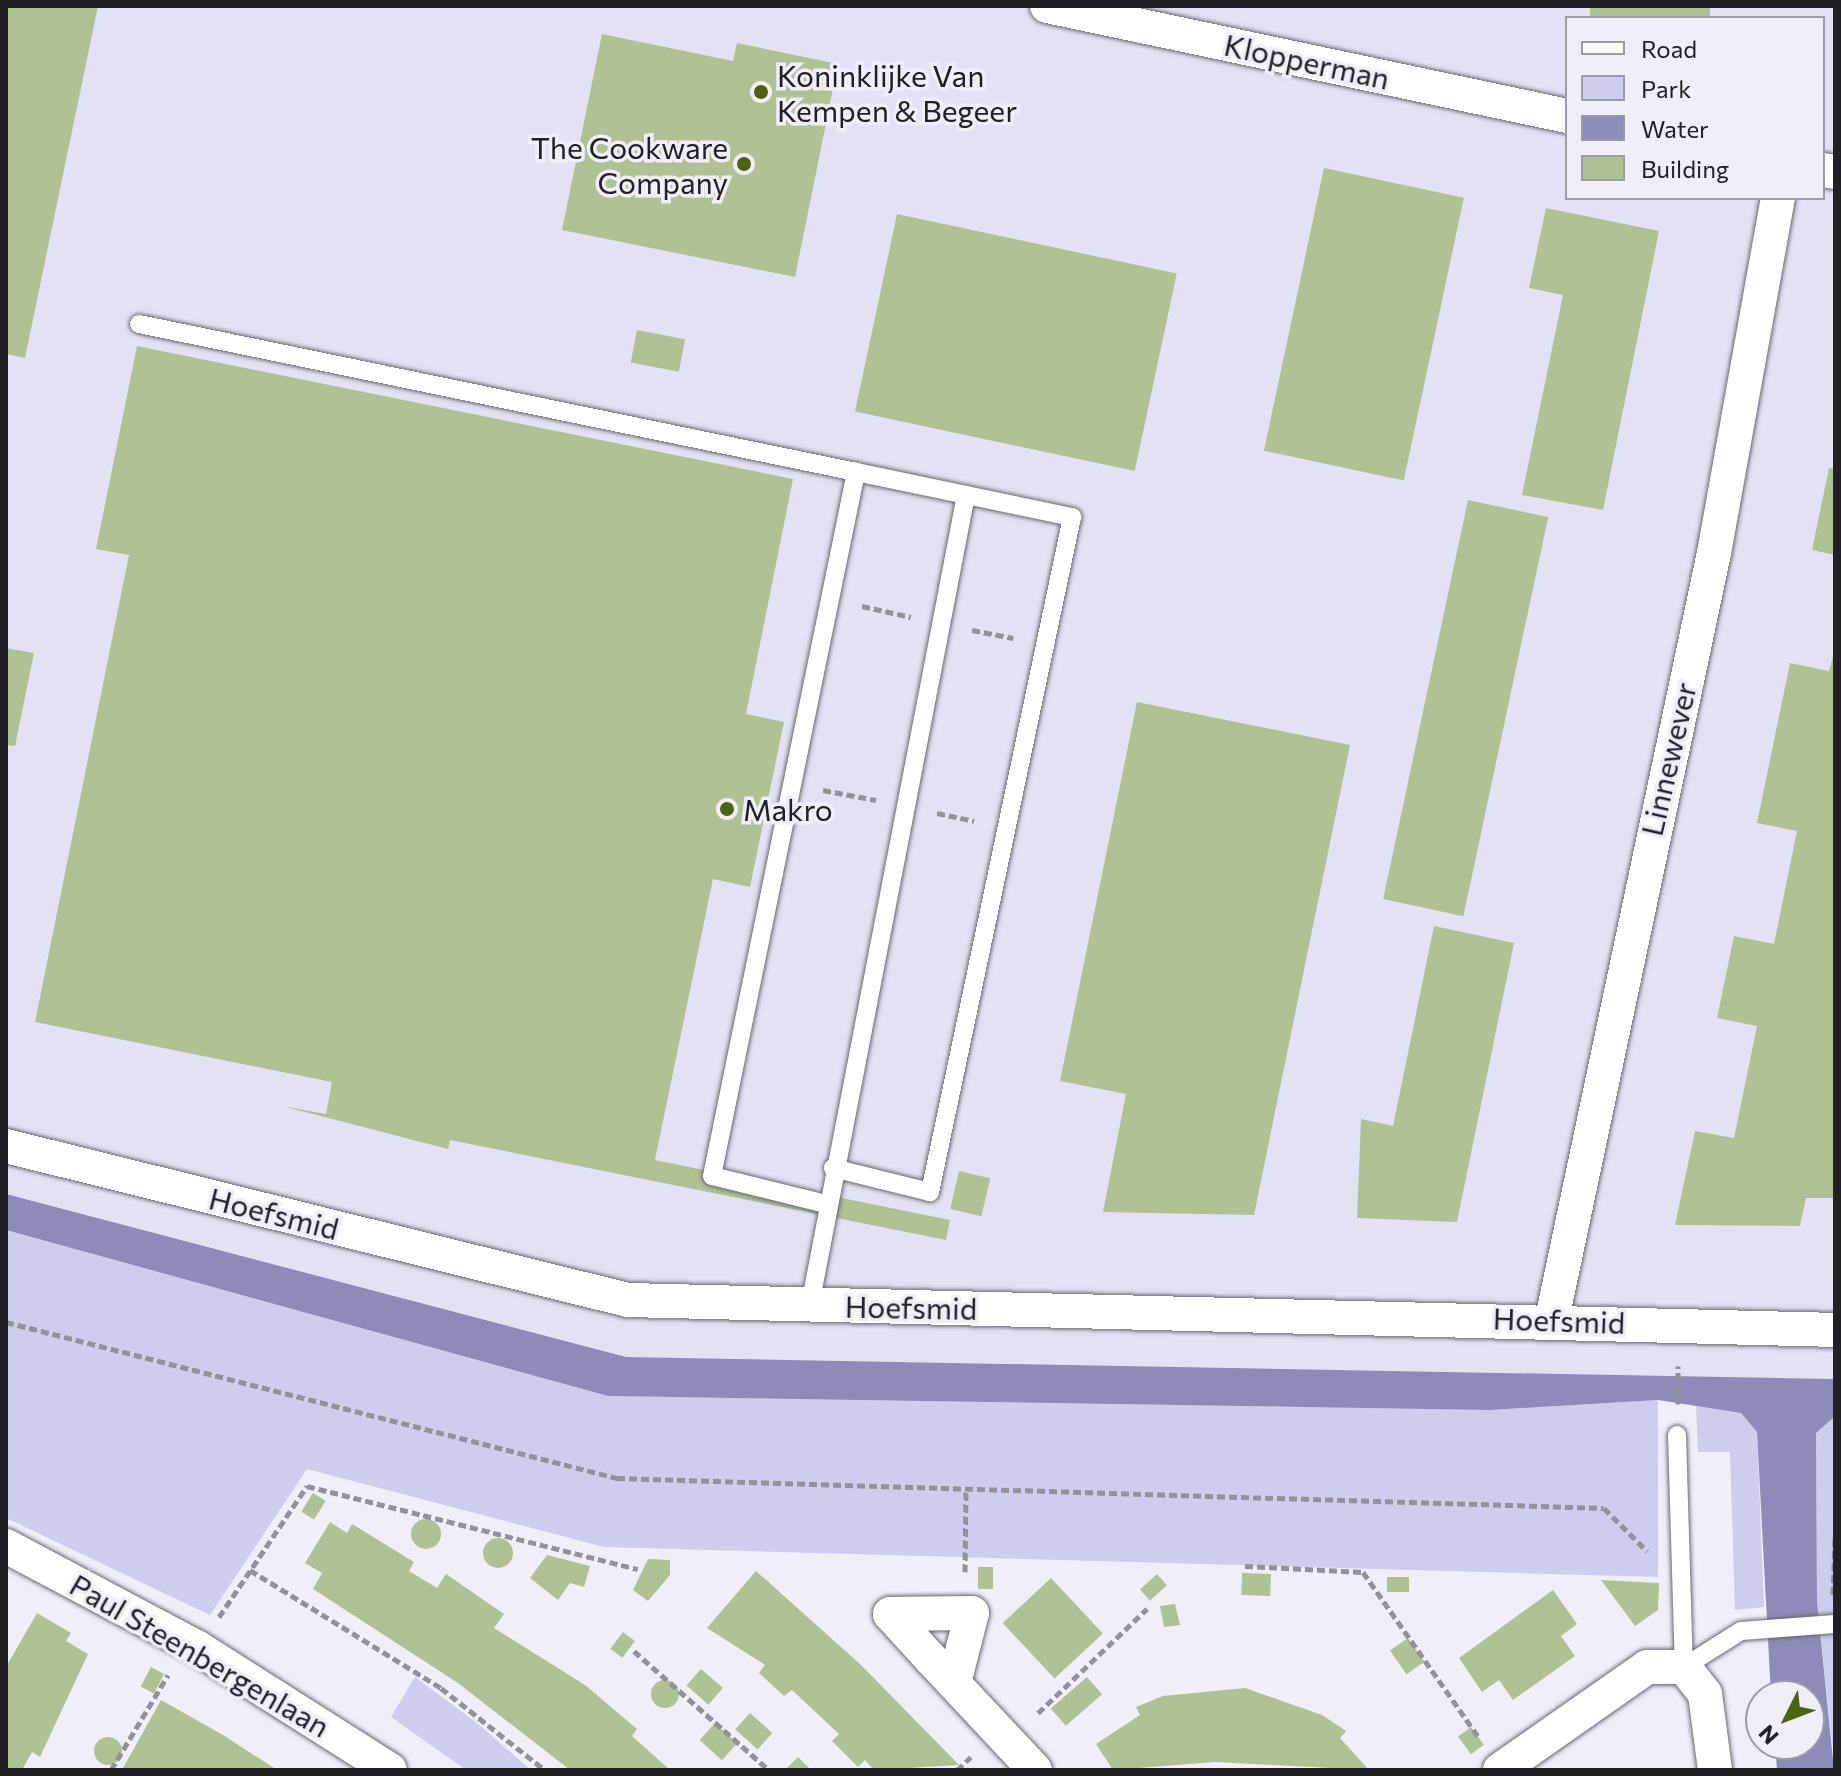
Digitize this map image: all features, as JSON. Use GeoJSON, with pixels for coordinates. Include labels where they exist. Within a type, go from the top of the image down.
{"type":"FeatureCollection","features":[{"type":"Feature","properties":{"kind":"street","name":"Klopperman"},"geometry":{"type":"LineString","coordinates":[[1047,6],[1565,116]]}},
{"type":"Feature","properties":{"kind":"street","name":"Linnewever"},"geometry":{"type":"LineString","coordinates":[[1552,1319],[1714,553],[1778,200]]}},
{"type":"Feature","properties":{"kind":"street","name":"Hoefsmid"},"geometry":{"type":"LineString","coordinates":[[6,1146],[628,1300],[1552,1319],[1835,1330]]}},
{"type":"Feature","properties":{"kind":"street","name":"Paul Steenbergenlaan"},"geometry":{"type":"LineString","coordinates":[[7,1549],[185,1658],[390,1770]]}},
{"type":"Feature","properties":{"kind":"street"},"geometry":{"type":"LineString","coordinates":[[954,1683],[972,1613],[890,1614],[954,1683],[1035,1770]]}},
{"type":"Feature","properties":{"kind":"street"},"geometry":{"type":"LineString","coordinates":[[1501,1770],[1647,1667],[1684,1667],[1705,1694],[1715,1770]]}},
{"type":"Feature","properties":{"kind":"lane"},"geometry":{"type":"LineString","coordinates":[[139,324],[1072,517],[930,1192],[833,1168]]}},
{"type":"Feature","properties":{"kind":"lane"},"geometry":{"type":"LineString","coordinates":[[826,1204],[712,1176],[856,472]]}},
{"type":"Feature","properties":{"kind":"lane"},"geometry":{"type":"LineString","coordinates":[[810,1305],[826,1204],[966,495]]}},
{"type":"Feature","properties":{"kind":"lane"},"geometry":{"type":"LineString","coordinates":[[1677,1435],[1684,1667]]}},
{"type":"Feature","properties":{"kind":"lane"},"geometry":{"type":"LineString","coordinates":[[1684,1667],[1741,1631],[1834,1624]]}},
{"type":"Feature","properties":{"kind":"path"},"geometry":{"type":"LineString","coordinates":[[6,1322],[617,1478],[1604,1508],[1681,1587]]}},
{"type":"Feature","properties":{"kind":"path"},"geometry":{"type":"LineString","coordinates":[[1677,1435],[1678,1362]]}},
{"type":"Feature","properties":{"kind":"path"},"geometry":{"type":"LineString","coordinates":[[111,1770],[185,1658],[307,1486],[638,1569]]}},
{"type":"Feature","properties":{"kind":"path"},"geometry":{"type":"LineString","coordinates":[[964,1613],[966,1489]]}},
{"type":"Feature","properties":{"kind":"path"},"geometry":{"type":"LineString","coordinates":[[1834,1624],[1835,1537]]}},
{"type":"Feature","properties":{"kind":"path"},"geometry":{"type":"LineString","coordinates":[[1245,1566],[1363,1572],[1501,1770]]}},
{"type":"Feature","properties":{"kind":"path"},"geometry":{"type":"LineString","coordinates":[[250,1570],[441,1688],[545,1770]]}},
{"type":"Feature","properties":{"kind":"path"},"geometry":{"type":"LineString","coordinates":[[1008,1741],[1147,1609]]}},
{"type":"Feature","properties":{"kind":"path"},"geometry":{"type":"LineString","coordinates":[[634,1651],[769,1770]]}},
{"type":"Feature","properties":{"kind":"shaded area"},"geometry":{"type":"Polygon","coordinates":[[[6,6],[1835,6],[1835,1379],[626,1357],[6,1194],[6,6]]]}},
{"type":"Feature","properties":{"kind":"green space"},"geometry":{"type":"Polygon","coordinates":[[[6,1230],[608,1396],[1490,1410],[1658,1400],[1658,1577],[604,1547],[307,1469],[210,1615],[6,1518],[6,1230]]]}},
{"type":"Feature","properties":{"kind":"green space"},"geometry":{"type":"Polygon","coordinates":[[[1696,1406],[1741,1413],[1757,1432],[1764,1607],[1735,1610],[1730,1452],[1698,1452],[1696,1406]]]}},
{"type":"Feature","properties":{"kind":"green space"},"geometry":{"type":"Polygon","coordinates":[[[1835,1416],[1835,1770],[1817,1601],[1816,1432],[1835,1416]]]}},
{"type":"Feature","properties":{"kind":"green space"},"geometry":{"type":"Polygon","coordinates":[[[415,1677],[477,1723],[531,1770],[466,1770],[391,1717],[415,1677]]]}},
{"type":"Feature","properties":{"kind":"water"},"geometry":{"type":"Polygon","coordinates":[[[6,1194],[626,1357],[1835,1379],[1835,1416],[1816,1433],[1817,1601],[1825,1680],[1770,1680],[1757,1432],[1741,1413],[1658,1400],[1490,1410],[608,1396],[6,1230],[6,1194]]]}},
{"type":"Feature","properties":{"kind":"water"},"geometry":{"type":"Polygon","coordinates":[[[1825,1681],[1834,1770],[1777,1770],[1776,1760],[1825,1760],[1825,1681]]]}},
{"type":"Feature","properties":{"kind":"building"},"geometry":{"type":"Polygon","coordinates":[[[6,6],[98,6],[25,358],[6,354],[6,6]]]}},
{"type":"Feature","properties":{"kind":"building"},"geometry":{"type":"Polygon","coordinates":[[[1590,6],[1710,6],[1710,16],[1590,16],[1590,6]]]}},
{"type":"Feature","properties":{"kind":"building"},"geometry":{"type":"Polygon","coordinates":[[[602,34],[733,61],[737,43],[838,64],[795,277],[562,230],[602,34]]]}},
{"type":"Feature","properties":{"kind":"building"},"geometry":{"type":"Polygon","coordinates":[[[1324,168],[1464,198],[1404,480],[1264,451],[1324,168]]]}},
{"type":"Feature","properties":{"kind":"building"},"geometry":{"type":"Polygon","coordinates":[[[1546,208],[1659,231],[1603,510],[1522,495],[1563,295],[1529,288],[1546,208]]]}},
{"type":"Feature","properties":{"kind":"building"},"geometry":{"type":"Polygon","coordinates":[[[897,214],[1177,273],[1135,471],[855,412],[897,214]]]}},
{"type":"Feature","properties":{"kind":"building"},"geometry":{"type":"Polygon","coordinates":[[[637,330],[685,339],[679,372],[631,362],[637,330]]]}},
{"type":"Feature","properties":{"kind":"building"},"geometry":{"type":"Polygon","coordinates":[[[137,346],[793,479],[746,714],[784,722],[750,887],[713,879],[655,1160],[950,1220],[946,1240],[450,1140],[448,1149],[282,1106],[326,1114],[332,1082],[35,1022],[129,555],[96,549],[137,346]]]}},
{"type":"Feature","properties":{"kind":"building"},"geometry":{"type":"Polygon","coordinates":[[[1829,468],[1835,469],[1835,555],[1812,550],[1829,468]]]}},
{"type":"Feature","properties":{"kind":"building"},"geometry":{"type":"Polygon","coordinates":[[[1468,500],[1548,517],[1463,916],[1383,899],[1468,500]]]}},
{"type":"Feature","properties":{"kind":"building"},"geometry":{"type":"Polygon","coordinates":[[[6,648],[34,653],[15,746],[6,745],[6,648]]]}},
{"type":"Feature","properties":{"kind":"building"},"geometry":{"type":"Polygon","coordinates":[[[1835,649],[1835,1198],[1806,1198],[1800,1226],[1675,1225],[1695,1131],[1734,1138],[1757,1026],[1717,1018],[1734,936],[1774,944],[1797,831],[1757,823],[1790,663],[1829,671],[1835,649]]]}},
{"type":"Feature","properties":{"kind":"building"},"geometry":{"type":"Polygon","coordinates":[[[1137,702],[1350,745],[1254,1215],[1103,1212],[1126,1094],[1060,1081],[1137,702]]]}},
{"type":"Feature","properties":{"kind":"building"},"geometry":{"type":"Polygon","coordinates":[[[1434,926],[1514,943],[1457,1222],[1357,1218],[1361,1119],[1393,1126],[1434,926]]]}},
{"type":"Feature","properties":{"kind":"building"},"geometry":{"type":"Polygon","coordinates":[[[959,1171],[990,1178],[981,1216],[950,1209],[959,1171]]]}},
{"type":"Feature","properties":{"kind":"building"},"geometry":{"type":"Polygon","coordinates":[[[313,1493],[326,1501],[314,1520],[301,1512],[313,1493]]]}},
{"type":"Feature","properties":{"kind":"building"},"geometry":{"type":"Polygon","coordinates":[[[426,1519],[436,1524],[441,1534],[436,1544],[426,1549],[416,1544],[411,1534],[416,1524],[426,1519]]]}},
{"type":"Feature","properties":{"kind":"building"},"geometry":{"type":"Polygon","coordinates":[[[330,1522],[347,1533],[352,1524],[414,1562],[409,1571],[437,1588],[446,1574],[504,1614],[494,1628],[585,1685],[637,1729],[632,1736],[670,1770],[570,1770],[458,1683],[313,1589],[322,1573],[305,1563],[330,1522]]]}},
{"type":"Feature","properties":{"kind":"building"},"geometry":{"type":"Polygon","coordinates":[[[498,1538],[508,1543],[513,1553],[508,1563],[498,1568],[488,1563],[483,1553],[488,1543],[498,1538]]]}},
{"type":"Feature","properties":{"kind":"building"},"geometry":{"type":"Polygon","coordinates":[[[547,1555],[590,1566],[584,1587],[570,1583],[558,1600],[530,1578],[547,1555]]]}},
{"type":"Feature","properties":{"kind":"building"},"geometry":{"type":"Polygon","coordinates":[[[648,1559],[670,1560],[670,1575],[648,1601],[633,1590],[648,1559]]]}},
{"type":"Feature","properties":{"kind":"building"},"geometry":{"type":"Polygon","coordinates":[[[978,1567],[993,1567],[993,1589],[978,1589],[978,1567]]]}},
{"type":"Feature","properties":{"kind":"building"},"geometry":{"type":"Polygon","coordinates":[[[756,1571],[861,1665],[959,1765],[874,1770],[865,1760],[858,1767],[832,1741],[839,1734],[792,1690],[784,1696],[759,1673],[765,1665],[707,1628],[756,1571]]]}},
{"type":"Feature","properties":{"kind":"building"},"geometry":{"type":"Polygon","coordinates":[[[1242,1573],[1271,1574],[1270,1596],[1241,1595],[1242,1573]]]}},
{"type":"Feature","properties":{"kind":"building"},"geometry":{"type":"Polygon","coordinates":[[[1157,1574],[1167,1585],[1150,1601],[1140,1589],[1157,1574]]]}},
{"type":"Feature","properties":{"kind":"building"},"geometry":{"type":"Polygon","coordinates":[[[1387,1577],[1409,1577],[1409,1592],[1387,1592],[1387,1577]]]}},
{"type":"Feature","properties":{"kind":"building"},"geometry":{"type":"Polygon","coordinates":[[[1051,1578],[1103,1634],[1055,1679],[1003,1623],[1051,1578]]]}},
{"type":"Feature","properties":{"kind":"building"},"geometry":{"type":"Polygon","coordinates":[[[1601,1580],[1659,1583],[1658,1610],[1635,1626],[1601,1580]]]}},
{"type":"Feature","properties":{"kind":"building"},"geometry":{"type":"Polygon","coordinates":[[[1553,1590],[1577,1624],[1561,1636],[1575,1656],[1513,1700],[1499,1680],[1482,1692],[1459,1658],[1553,1590]]]}},
{"type":"Feature","properties":{"kind":"building"},"geometry":{"type":"Polygon","coordinates":[[[1175,1604],[1180,1625],[1164,1627],[1160,1606],[1175,1604]]]}},
{"type":"Feature","properties":{"kind":"building"},"geometry":{"type":"Polygon","coordinates":[[[37,1613],[71,1633],[66,1641],[88,1654],[40,1757],[32,1752],[22,1770],[6,1770],[6,1667],[37,1613]]]}},
{"type":"Feature","properties":{"kind":"building"},"geometry":{"type":"Polygon","coordinates":[[[623,1632],[635,1641],[622,1658],[610,1649],[623,1632]]]}},
{"type":"Feature","properties":{"kind":"building"},"geometry":{"type":"Polygon","coordinates":[[[1408,1638],[1425,1662],[1407,1674],[1390,1651],[1408,1638]]]}},
{"type":"Feature","properties":{"kind":"building"},"geometry":{"type":"Polygon","coordinates":[[[151,1667],[164,1674],[154,1693],[141,1686],[151,1667]]]}},
{"type":"Feature","properties":{"kind":"building"},"geometry":{"type":"Polygon","coordinates":[[[701,1669],[723,1688],[708,1705],[687,1686],[701,1669]]]}},
{"type":"Feature","properties":{"kind":"building"},"geometry":{"type":"Polygon","coordinates":[[[1087,1677],[1102,1694],[1066,1726],[1051,1708],[1087,1677]]]}},
{"type":"Feature","properties":{"kind":"building"},"geometry":{"type":"Polygon","coordinates":[[[665,1680],[675,1684],[679,1694],[675,1704],[665,1708],[655,1704],[651,1694],[655,1684],[665,1680]]]}},
{"type":"Feature","properties":{"kind":"building"},"geometry":{"type":"Polygon","coordinates":[[[1245,1688],[1322,1715],[1346,1731],[1340,1738],[1369,1770],[1215,1762],[1113,1770],[1096,1744],[1140,1715],[1136,1707],[1163,1696],[1245,1688]]]}},
{"type":"Feature","properties":{"kind":"building"},"geometry":{"type":"Polygon","coordinates":[[[161,1700],[223,1735],[277,1770],[123,1768],[161,1700]]]}},
{"type":"Feature","properties":{"kind":"building"},"geometry":{"type":"Polygon","coordinates":[[[750,1713],[772,1733],[758,1749],[735,1729],[750,1713]]]}},
{"type":"Feature","properties":{"kind":"building"},"geometry":{"type":"Polygon","coordinates":[[[715,1723],[737,1743],[722,1760],[700,1740],[715,1723]]]}},
{"type":"Feature","properties":{"kind":"building"},"geometry":{"type":"Polygon","coordinates":[[[1471,1727],[1484,1745],[1471,1754],[1458,1736],[1471,1727]]]}},
{"type":"Feature","properties":{"kind":"building"},"geometry":{"type":"Polygon","coordinates":[[[108,1737],[118,1741],[122,1751],[118,1761],[108,1765],[98,1761],[94,1751],[98,1741],[108,1737]]]}},
{"type":"Feature","properties":{"kind":"building"},"geometry":{"type":"Polygon","coordinates":[[[798,1757],[811,1770],[785,1770],[798,1757]]]}},
{"type":"Feature","properties":{"kind":"place","name":"Koninklijke Van Kempen & Begeer"},"geometry":{"type":"Point","coordinates":[761,92]}},
{"type":"Feature","properties":{"kind":"place","name":"The Cookware Company"},"geometry":{"type":"Point","coordinates":[744,164]}},
{"type":"Feature","properties":{"kind":"place","name":"Makro"},"geometry":{"type":"Point","coordinates":[727,809]}}]}
